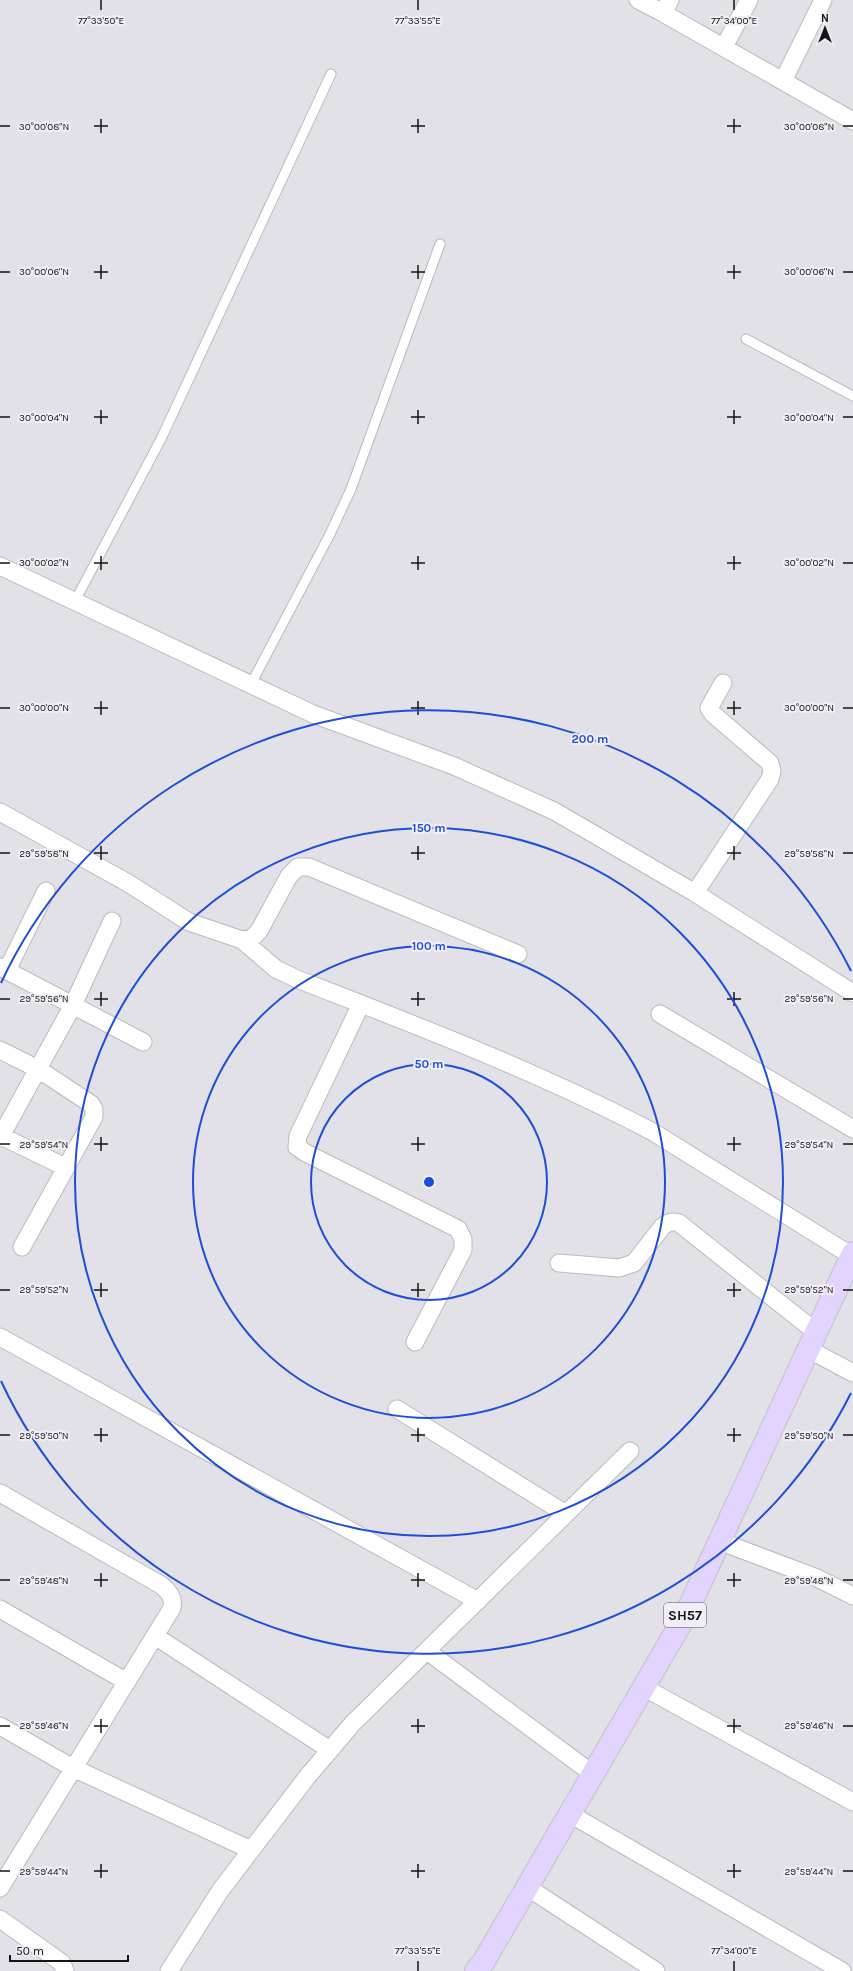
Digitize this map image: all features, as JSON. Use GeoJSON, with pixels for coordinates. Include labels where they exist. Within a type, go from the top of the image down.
{"type":"FeatureCollection","features":[{"type":"Feature","properties":{"kind":"main road","name":"SH57"},"geometry":{"type":"LineString","coordinates":[[480,1968],[684,1618],[852,1254]]}},
{"type":"Feature","properties":{"kind":"street"},"geometry":{"type":"LineString","coordinates":[[638,0],[666,6],[724,47],[853,121]]}},
{"type":"Feature","properties":{"kind":"street"},"geometry":{"type":"LineString","coordinates":[[724,47],[748,0]]}},
{"type":"Feature","properties":{"kind":"street"},"geometry":{"type":"LineString","coordinates":[[783,81],[823,0]]}},
{"type":"Feature","properties":{"kind":"street"},"geometry":{"type":"LineString","coordinates":[[0,566],[313,714],[454,766],[554,810],[695,893],[853,993]]}},
{"type":"Feature","properties":{"kind":"street"},"geometry":{"type":"LineString","coordinates":[[695,893],[770,779],[772,771],[770,763],[713,714],[709,708],[724,683]]}},
{"type":"Feature","properties":{"kind":"street"},"geometry":{"type":"LineString","coordinates":[[2,817],[128,882],[189,922],[242,940],[276,969],[297,979],[476,1049],[627,1118],[653,1132],[852,1254]]}},
{"type":"Feature","properties":{"kind":"street"},"geometry":{"type":"LineString","coordinates":[[242,940],[252,938],[259,932],[289,876],[298,867],[309,867],[518,954]]}},
{"type":"Feature","properties":{"kind":"street"},"geometry":{"type":"LineString","coordinates":[[46,891],[4,969],[142,1042]]}},
{"type":"Feature","properties":{"kind":"street"},"geometry":{"type":"LineString","coordinates":[[65,1167],[2,1129],[38,1069],[73,1005],[112,921]]}},
{"type":"Feature","properties":{"kind":"street"},"geometry":{"type":"LineString","coordinates":[[361,1004],[298,1136],[297,1147],[306,1153],[458,1229],[463,1239],[463,1250],[415,1342]]}},
{"type":"Feature","properties":{"kind":"street"},"geometry":{"type":"LineString","coordinates":[[660,1014],[853,1129]]}},
{"type":"Feature","properties":{"kind":"street"},"geometry":{"type":"LineString","coordinates":[[0,1050],[38,1069],[91,1104],[94,1109],[94,1116],[22,1247]]}},
{"type":"Feature","properties":{"kind":"street"},"geometry":{"type":"LineString","coordinates":[[560,1263],[619,1268],[628,1266],[634,1263],[663,1226],[674,1221],[679,1223],[812,1341],[853,1373]]}},
{"type":"Feature","properties":{"kind":"street"},"geometry":{"type":"LineString","coordinates":[[0,1337],[478,1600]]}},
{"type":"Feature","properties":{"kind":"street"},"geometry":{"type":"LineString","coordinates":[[397,1409],[566,1514]]}},
{"type":"Feature","properties":{"kind":"street"},"geometry":{"type":"LineString","coordinates":[[169,1971],[220,1890],[330,1750],[354,1723],[630,1451]]}},
{"type":"Feature","properties":{"kind":"street"},"geometry":{"type":"LineString","coordinates":[[0,1493],[161,1585],[169,1592],[174,1601],[172,1608],[0,1888]]}},
{"type":"Feature","properties":{"kind":"street"},"geometry":{"type":"LineString","coordinates":[[719,1541],[817,1578],[853,1596]]}},
{"type":"Feature","properties":{"kind":"street"},"geometry":{"type":"LineString","coordinates":[[0,1609],[127,1682]]}},
{"type":"Feature","properties":{"kind":"street"},"geometry":{"type":"LineString","coordinates":[[155,1636],[330,1750]]}},
{"type":"Feature","properties":{"kind":"street"},"geometry":{"type":"LineString","coordinates":[[427,1651],[593,1774]]}},
{"type":"Feature","properties":{"kind":"street"},"geometry":{"type":"LineString","coordinates":[[643,1687],[853,1802]]}},
{"type":"Feature","properties":{"kind":"street"},"geometry":{"type":"LineString","coordinates":[[0,1726],[74,1768],[251,1850]]}},
{"type":"Feature","properties":{"kind":"street"},"geometry":{"type":"LineString","coordinates":[[570,1814],[842,1971]]}},
{"type":"Feature","properties":{"kind":"street"},"geometry":{"type":"LineString","coordinates":[[527,1887],[656,1971]]}},
{"type":"Feature","properties":{"kind":"street"},"geometry":{"type":"LineString","coordinates":[[0,1919],[62,1963],[65,1971]]}},
{"type":"Feature","properties":{"kind":"lane"},"geometry":{"type":"LineString","coordinates":[[75,601],[161,439],[331,74]]}},
{"type":"Feature","properties":{"kind":"lane"},"geometry":{"type":"LineString","coordinates":[[251,684],[330,534],[351,489],[440,244]]}},
{"type":"Feature","properties":{"kind":"lane"},"geometry":{"type":"LineString","coordinates":[[746,339],[853,396]]}}]}
